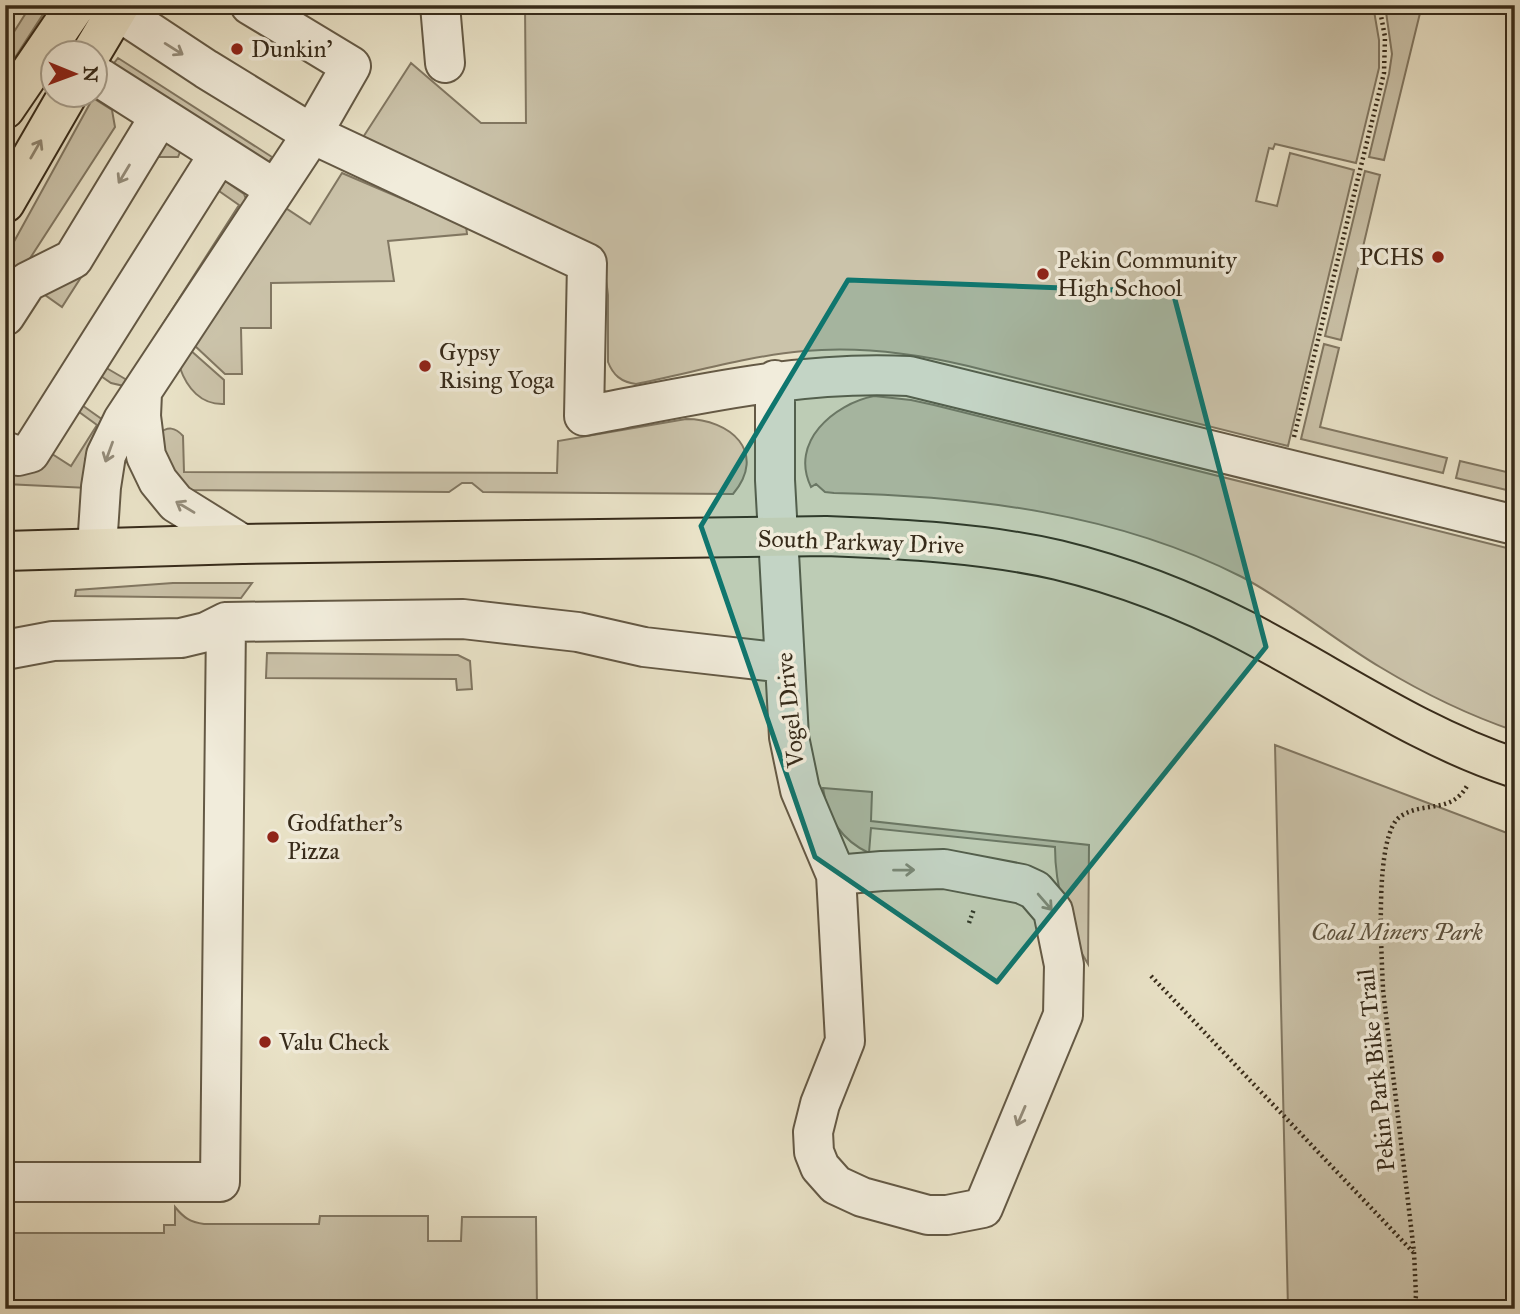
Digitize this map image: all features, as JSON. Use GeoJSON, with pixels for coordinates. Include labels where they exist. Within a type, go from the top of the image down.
{"type":"FeatureCollection","features":[{"type":"Feature","properties":{"kind":"main road"},"geometry":{"type":"LineString","coordinates":[[59,38],[75,5]]}},
{"type":"Feature","properties":{"kind":"main road"},"geometry":{"type":"LineString","coordinates":[[99,38],[115,7]]}},
{"type":"Feature","properties":{"kind":"main road"},"geometry":{"type":"LineString","coordinates":[[5,109],[38,69]]}},
{"type":"Feature","properties":{"kind":"main road"},"geometry":{"type":"LineString","coordinates":[[5,203],[60,108]]}},
{"type":"Feature","properties":{"kind":"main road","name":"South Parkway Drive"},"geometry":{"type":"LineString","coordinates":[[5,527],[97,541]]}},
{"type":"Feature","properties":{"kind":"main road","name":"South Parkway Drive"},"geometry":{"type":"LineString","coordinates":[[5,551],[97,541],[242,544],[849,537],[946,543],[1057,560],[1156,590],[1245,631],[1410,724],[1479,756],[1515,768]]}},
{"type":"Feature","properties":{"kind":"street"},"geometry":{"type":"LineString","coordinates":[[205,69],[223,71],[296,117],[312,110],[327,86],[319,67],[229,5]]}},
{"type":"Feature","properties":{"kind":"street"},"geometry":{"type":"LineString","coordinates":[[97,541],[106,455],[122,420],[138,407],[312,134],[351,66],[250,5]]}},
{"type":"Feature","properties":{"kind":"street"},"geometry":{"type":"LineString","coordinates":[[440,5],[445,63]]}},
{"type":"Feature","properties":{"kind":"street"},"geometry":{"type":"LineString","coordinates":[[115,7],[205,69],[312,134],[587,263],[584,416],[775,380],[863,373],[909,376],[1515,525]]}},
{"type":"Feature","properties":{"kind":"street"},"geometry":{"type":"LineString","coordinates":[[108,84],[275,189]]}},
{"type":"Feature","properties":{"kind":"street"},"geometry":{"type":"LineString","coordinates":[[5,316],[150,110]]}},
{"type":"Feature","properties":{"kind":"street"},"geometry":{"type":"LineString","coordinates":[[21,447],[78,379],[219,154]]}},
{"type":"Feature","properties":{"kind":"street"},"geometry":{"type":"LineString","coordinates":[[78,379],[138,407]]}},
{"type":"Feature","properties":{"kind":"street","name":"Vogel Drive"},"geometry":{"type":"LineString","coordinates":[[775,380],[778,537],[789,737],[800,790],[836,875],[845,1041],[820,1104],[813,1132],[817,1159],[820,1167],[836,1185],[862,1197],[928,1215],[947,1215],[983,1208],[1063,1014],[1064,965],[1053,911],[1035,890],[1022,884],[944,869],[836,875]]}},
{"type":"Feature","properties":{"kind":"street"},"geometry":{"type":"LineString","coordinates":[[138,407],[146,456],[158,481],[176,503],[242,544]]}},
{"type":"Feature","properties":{"kind":"street"},"geometry":{"type":"LineString","coordinates":[[5,650],[53,640],[181,638],[206,632],[226,622],[463,619],[578,632],[644,647],[785,663]]}},
{"type":"Feature","properties":{"kind":"street"},"geometry":{"type":"LineString","coordinates":[[5,1182],[220,1182],[226,622]]}},
{"type":"Feature","properties":{"kind":"path"},"geometry":{"type":"LineString","coordinates":[[1293,442],[1384,73],[1385,37],[1379,5]]}},
{"type":"Feature","properties":{"kind":"path","name":"Pekin Park Bike Trail"},"geometry":{"type":"LineString","coordinates":[[1413,1309],[1416,1296],[1414,1252],[1383,990],[1383,863],[1391,824],[1401,816],[1452,802],[1462,795],[1471,780],[1479,756]]}},
{"type":"Feature","properties":{"kind":"path"},"geometry":{"type":"LineString","coordinates":[[1151,976],[1414,1252]]}},
{"type":"Feature","properties":{"kind":"highlighted area"},"geometry":{"type":"Polygon","coordinates":[[[848,280],[1173,292],[1266,647],[997,982],[815,857],[701,526],[848,280]]]}},
{"type":"Feature","properties":{"kind":"green space"},"geometry":{"type":"Polygon","coordinates":[[[31,5],[49,5],[5,73],[5,46],[31,5]]]}},
{"type":"Feature","properties":{"kind":"green space"},"geometry":{"type":"Polygon","coordinates":[[[525,5],[1373,5],[1379,40],[1379,68],[1356,163],[1275,144],[1273,149],[1269,148],[1256,201],[1277,206],[1290,153],[1354,170],[1288,446],[968,366],[887,352],[846,349],[783,353],[636,384],[622,380],[612,371],[608,362],[608,295],[605,271],[358,145],[411,63],[481,123],[526,123],[525,5]]]}},
{"type":"Feature","properties":{"kind":"green space"},"geometry":{"type":"Polygon","coordinates":[[[1385,5],[1422,5],[1384,160],[1369,157],[1392,54],[1385,5]]]}},
{"type":"Feature","properties":{"kind":"green space"},"geometry":{"type":"Polygon","coordinates":[[[118,58],[272,157],[269,162],[264,163],[111,67],[118,58]]]}},
{"type":"Feature","properties":{"kind":"green space"},"geometry":{"type":"Polygon","coordinates":[[[108,107],[112,110],[115,127],[5,297],[5,258],[88,108],[108,107]]]}},
{"type":"Feature","properties":{"kind":"green space"},"geometry":{"type":"Polygon","coordinates":[[[164,141],[180,152],[178,157],[147,157],[147,169],[140,176],[140,185],[62,307],[42,293],[32,308],[25,303],[30,297],[74,270],[154,146],[164,141]]]}},
{"type":"Feature","properties":{"kind":"green space"},"geometry":{"type":"Polygon","coordinates":[[[1365,171],[1380,175],[1341,340],[1325,336],[1365,171]]]}},
{"type":"Feature","properties":{"kind":"green space"},"geometry":{"type":"Polygon","coordinates":[[[342,173],[466,226],[467,234],[388,241],[394,281],[271,283],[271,328],[241,328],[242,374],[225,374],[194,345],[281,205],[310,224],[342,173]]]}},
{"type":"Feature","properties":{"kind":"green space"},"geometry":{"type":"Polygon","coordinates":[[[225,181],[244,194],[246,199],[124,386],[111,383],[98,374],[103,366],[127,380],[239,205],[219,191],[225,181]]]}},
{"type":"Feature","properties":{"kind":"green space"},"geometry":{"type":"Polygon","coordinates":[[[1324,344],[1339,348],[1320,427],[1447,458],[1443,473],[1301,439],[1324,344]]]}},
{"type":"Feature","properties":{"kind":"green space"},"geometry":{"type":"Polygon","coordinates":[[[189,349],[224,380],[224,404],[208,402],[196,394],[187,382],[180,368],[189,349]]]}},
{"type":"Feature","properties":{"kind":"green space"},"geometry":{"type":"Polygon","coordinates":[[[874,396],[934,405],[1515,550],[1515,731],[1463,711],[1396,677],[1242,577],[1145,537],[1043,512],[991,504],[939,498],[834,493],[825,492],[816,484],[811,487],[806,470],[806,455],[819,428],[844,407],[874,396]]]}},
{"type":"Feature","properties":{"kind":"green space"},"geometry":{"type":"Polygon","coordinates":[[[79,403],[103,420],[103,430],[85,459],[88,488],[5,484],[5,463],[49,452],[71,466],[97,425],[75,409],[79,403]]]}},
{"type":"Feature","properties":{"kind":"green space"},"geometry":{"type":"Polygon","coordinates":[[[686,419],[717,425],[739,441],[745,452],[747,465],[743,479],[733,494],[483,492],[472,483],[462,483],[449,492],[177,490],[158,434],[171,429],[183,436],[184,472],[557,473],[558,441],[686,419]]]}},
{"type":"Feature","properties":{"kind":"green space"},"geometry":{"type":"Polygon","coordinates":[[[1460,461],[1515,474],[1515,492],[1456,478],[1460,461]]]}},
{"type":"Feature","properties":{"kind":"green space"},"geometry":{"type":"Polygon","coordinates":[[[173,583],[252,583],[241,598],[75,596],[76,590],[173,583]]]}},
{"type":"Feature","properties":{"kind":"green space"},"geometry":{"type":"Polygon","coordinates":[[[267,653],[458,655],[470,661],[472,689],[457,690],[456,679],[266,678],[267,653]]]}},
{"type":"Feature","properties":{"kind":"green space","name":"Coal Miners Park"},"geometry":{"type":"Polygon","coordinates":[[[1275,745],[1515,836],[1515,1309],[1288,1309],[1275,745]]]}},
{"type":"Feature","properties":{"kind":"green space"},"geometry":{"type":"Polygon","coordinates":[[[823,788],[872,792],[871,821],[1089,845],[1088,964],[1068,923],[1057,877],[1055,847],[871,828],[869,853],[859,848],[837,826],[828,809],[823,788]]]}},
{"type":"Feature","properties":{"kind":"green space"},"geometry":{"type":"Polygon","coordinates":[[[175,1207],[188,1219],[204,1224],[319,1224],[320,1216],[428,1216],[428,1241],[461,1241],[462,1217],[536,1217],[537,1309],[5,1309],[5,1233],[164,1233],[164,1225],[175,1225],[175,1207]]]}},
{"type":"Feature","properties":{"kind":"place","name":"Dunkin'"},"geometry":{"type":"Point","coordinates":[237,49]}},
{"type":"Feature","properties":{"kind":"place","name":"PCHS"},"geometry":{"type":"Point","coordinates":[1438,257]}},
{"type":"Feature","properties":{"kind":"place","name":"Pekin Community High School"},"geometry":{"type":"Point","coordinates":[1043,274]}},
{"type":"Feature","properties":{"kind":"place","name":"Gypsy Rising Yoga"},"geometry":{"type":"Point","coordinates":[425,366]}},
{"type":"Feature","properties":{"kind":"place","name":"Godfather's Pizza"},"geometry":{"type":"Point","coordinates":[273,837]}},
{"type":"Feature","properties":{"kind":"place","name":"Valu Check"},"geometry":{"type":"Point","coordinates":[265,1042]}}]}
